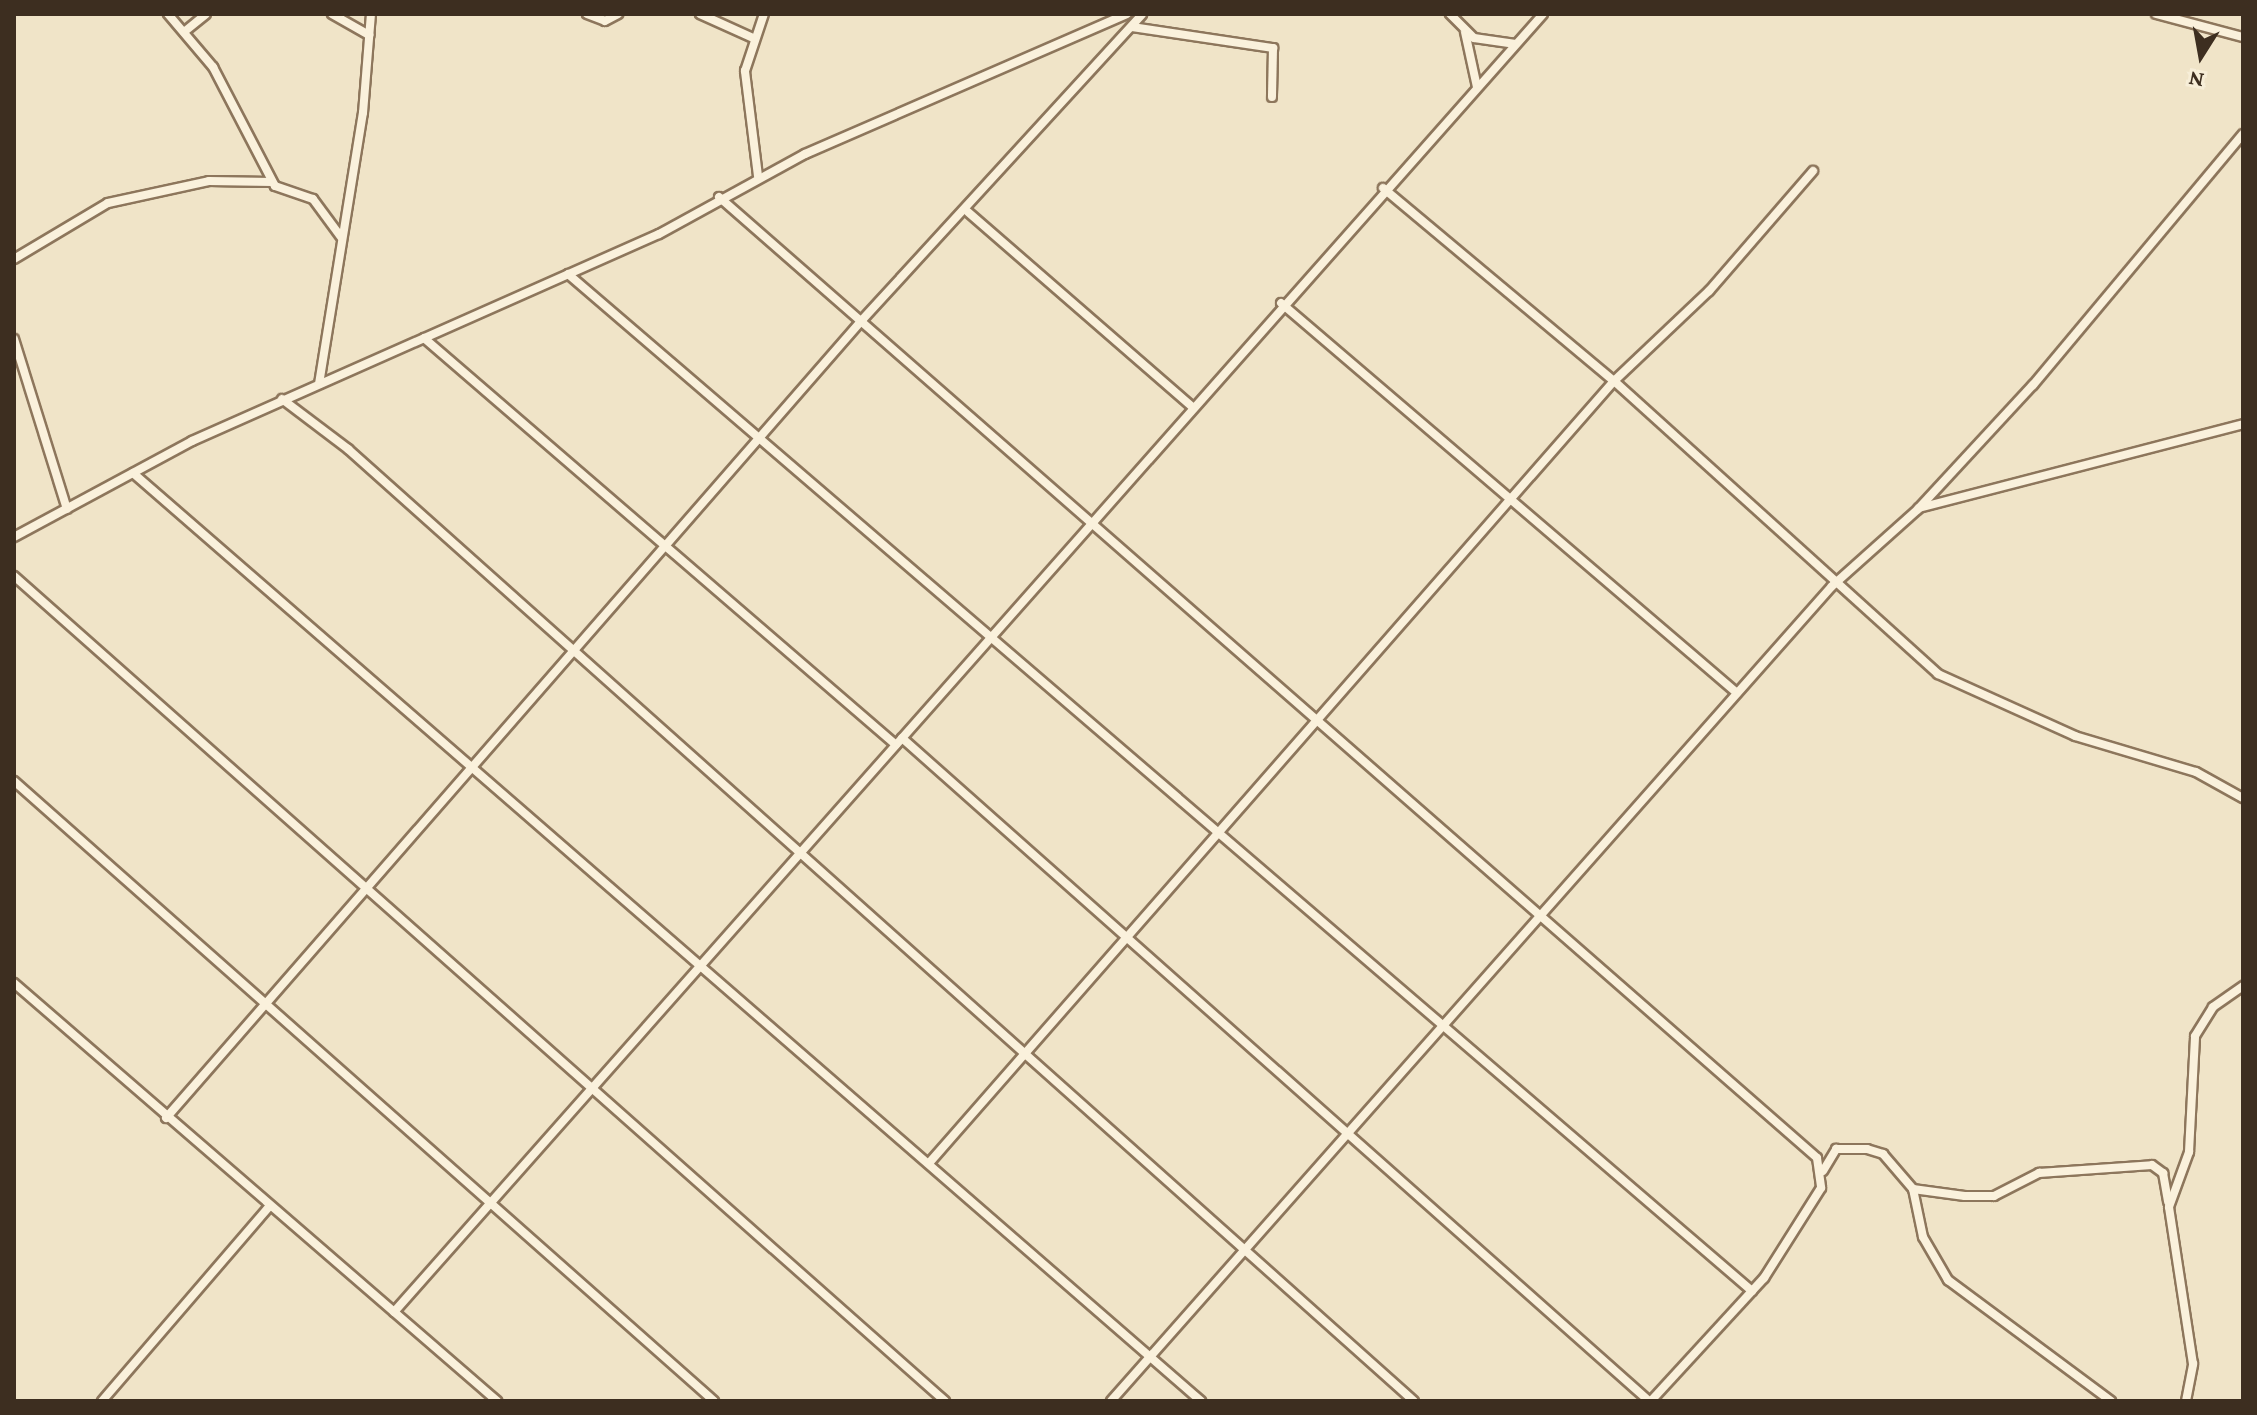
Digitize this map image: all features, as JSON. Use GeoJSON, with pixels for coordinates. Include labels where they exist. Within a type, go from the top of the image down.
{"type":"FeatureCollection","features":[{"type":"Feature","properties":{"kind":"street"},"geometry":{"type":"LineString","coordinates":[[168,14],[184,32],[245,121],[272,182]]}},
{"type":"Feature","properties":{"kind":"street"},"geometry":{"type":"LineString","coordinates":[[184,32],[206,14]]}},
{"type":"Feature","properties":{"kind":"street"},"geometry":{"type":"LineString","coordinates":[[332,14],[369,35]]}},
{"type":"Feature","properties":{"kind":"street"},"geometry":{"type":"LineString","coordinates":[[347,21],[355,14]]}},
{"type":"Feature","properties":{"kind":"street"},"geometry":{"type":"LineString","coordinates":[[319,384],[371,14]]}},
{"type":"Feature","properties":{"kind":"street"},"geometry":{"type":"LineString","coordinates":[[587,14],[605,21],[618,14]]}},
{"type":"Feature","properties":{"kind":"street"},"geometry":{"type":"LineString","coordinates":[[700,14],[753,38]]}},
{"type":"Feature","properties":{"kind":"street"},"geometry":{"type":"LineString","coordinates":[[758,176],[745,71],[753,38],[764,14]]}},
{"type":"Feature","properties":{"kind":"street"},"geometry":{"type":"LineString","coordinates":[[14,537],[133,473],[282,399],[659,234],[758,176],[1127,14]]}},
{"type":"Feature","properties":{"kind":"street"},"geometry":{"type":"LineString","coordinates":[[166,1118],[573,656],[863,319],[968,212],[1142,14]]}},
{"type":"Feature","properties":{"kind":"street"},"geometry":{"type":"LineString","coordinates":[[1450,14],[1465,32],[1477,87]]}},
{"type":"Feature","properties":{"kind":"street"},"geometry":{"type":"LineString","coordinates":[[394,1312],[495,1203],[590,1089],[994,635],[1281,303],[1543,14]]}},
{"type":"Feature","properties":{"kind":"street"},"geometry":{"type":"LineString","coordinates":[[2156,14],[2243,37]]}},
{"type":"Feature","properties":{"kind":"street"},"geometry":{"type":"LineString","coordinates":[[1132,27],[1273,48],[1272,97]]}},
{"type":"Feature","properties":{"kind":"street"},"geometry":{"type":"LineString","coordinates":[[1465,32],[1516,44]]}},
{"type":"Feature","properties":{"kind":"street"},"geometry":{"type":"LineString","coordinates":[[1111,1401],[1247,1250],[1343,1135],[1443,1031],[1542,913],[1832,586],[1918,509],[2123,281],[2243,134]]}},
{"type":"Feature","properties":{"kind":"street"},"geometry":{"type":"LineString","coordinates":[[930,1162],[1223,833],[1614,381],[1709,291],[1813,171]]}},
{"type":"Feature","properties":{"kind":"street"},"geometry":{"type":"LineString","coordinates":[[14,259],[108,203],[209,181],[272,182],[313,199],[342,237]]}},
{"type":"Feature","properties":{"kind":"street"},"geometry":{"type":"LineString","coordinates":[[1383,188],[1614,381],[1832,586],[1946,678],[2075,736],[2196,772],[2243,798]]}},
{"type":"Feature","properties":{"kind":"street"},"geometry":{"type":"LineString","coordinates":[[719,197],[863,319],[1542,913],[1823,1171]]}},
{"type":"Feature","properties":{"kind":"street"},"geometry":{"type":"LineString","coordinates":[[968,212],[1192,407]]}},
{"type":"Feature","properties":{"kind":"street"},"geometry":{"type":"LineString","coordinates":[[568,274],[1223,833],[1443,1031],[1752,1291]]}},
{"type":"Feature","properties":{"kind":"street"},"geometry":{"type":"LineString","coordinates":[[1281,303],[1737,693]]}},
{"type":"Feature","properties":{"kind":"street"},"geometry":{"type":"LineString","coordinates":[[424,338],[1127,938],[1343,1135],[1650,1401],[1752,1291],[1821,1188],[1823,1171],[1836,1149],[1867,1149],[1883,1154],[1913,1189],[1923,1237],[1948,1280],[2111,1401]]}},
{"type":"Feature","properties":{"kind":"street"},"geometry":{"type":"LineString","coordinates":[[14,339],[67,509]]}},
{"type":"Feature","properties":{"kind":"street"},"geometry":{"type":"LineString","coordinates":[[282,399],[348,449],[573,656],[1414,1401]]}},
{"type":"Feature","properties":{"kind":"street"},"geometry":{"type":"LineString","coordinates":[[1918,509],[2243,424]]}},
{"type":"Feature","properties":{"kind":"street"},"geometry":{"type":"LineString","coordinates":[[133,473],[930,1162],[1201,1401]]}},
{"type":"Feature","properties":{"kind":"street"},"geometry":{"type":"LineString","coordinates":[[14,576],[945,1401]]}},
{"type":"Feature","properties":{"kind":"street"},"geometry":{"type":"LineString","coordinates":[[14,781],[269,1000],[714,1401]]}},
{"type":"Feature","properties":{"kind":"street"},"geometry":{"type":"LineString","coordinates":[[15,985],[268,1208],[497,1401]]}},
{"type":"Feature","properties":{"kind":"street"},"geometry":{"type":"LineString","coordinates":[[2169,1207],[2189,1152],[2195,1036],[2213,1007],[2243,986]]}},
{"type":"Feature","properties":{"kind":"street"},"geometry":{"type":"LineString","coordinates":[[1913,1189],[1994,1196],[2039,1173],[2152,1165],[2163,1173],[2193,1364],[2186,1401]]}},
{"type":"Feature","properties":{"kind":"street"},"geometry":{"type":"LineString","coordinates":[[102,1401],[268,1208]]}}]}
